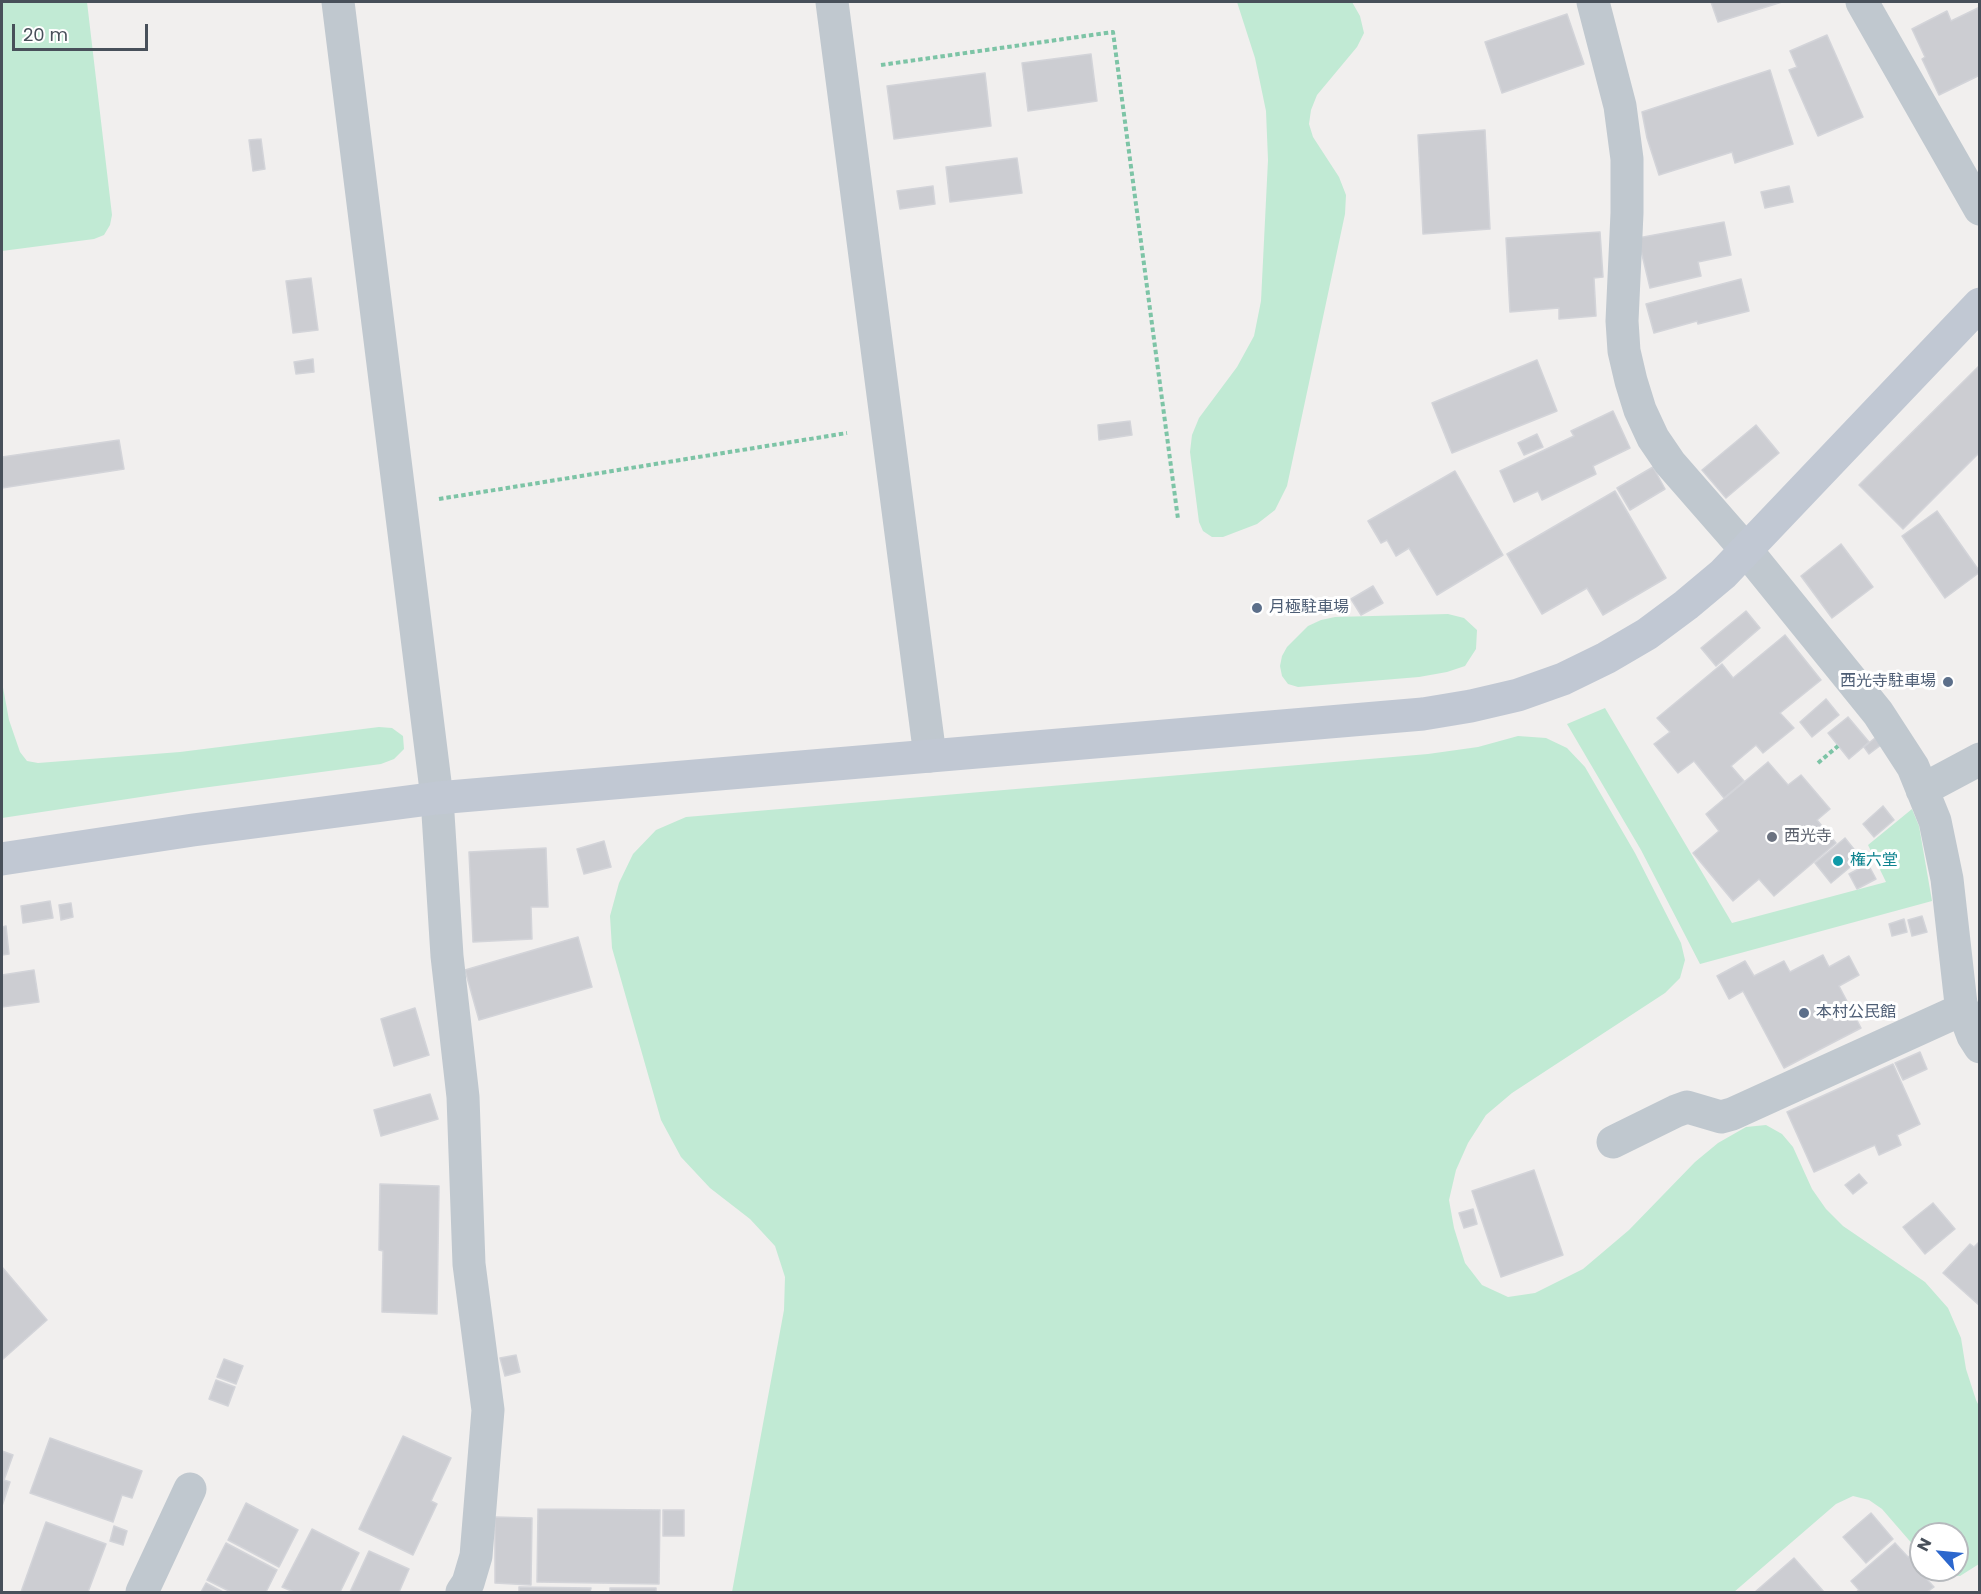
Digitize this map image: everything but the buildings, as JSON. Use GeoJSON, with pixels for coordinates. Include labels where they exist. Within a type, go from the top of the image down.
{"type":"FeatureCollection","features":[{"type":"Feature","properties":{"kind":"street"},"geometry":{"type":"LineString","coordinates":[[338,2],[437,798],[444,931],[462,1085],[469,1264],[488,1410],[476,1556],[468,1583],[462,1593]]}},
{"type":"Feature","properties":{"kind":"street"},"geometry":{"type":"LineString","coordinates":[[832,2],[930,756]]}},
{"type":"Feature","properties":{"kind":"street"},"geometry":{"type":"LineString","coordinates":[[1593,2],[1620,106],[1627,159],[1622,321],[1624,351],[1640,410],[1653,438],[1670,463],[1746,550],[1881,717],[1913,767],[1935,821],[1947,879],[1963,1009],[1973,1036],[1980,1047]]}},
{"type":"Feature","properties":{"kind":"street"},"geometry":{"type":"LineString","coordinates":[[1862,2],[1980,209]]}},
{"type":"Feature","properties":{"kind":"street"},"geometry":{"type":"LineString","coordinates":[[2,859],[193,830],[437,798],[1423,714],[1518,695],[1563,679],[1647,634],[1723,574],[1980,304]]}},
{"type":"Feature","properties":{"kind":"street"},"geometry":{"type":"LineString","coordinates":[[1922,790],[1980,759]]}},
{"type":"Feature","properties":{"kind":"street"},"geometry":{"type":"LineString","coordinates":[[1613,1142],[1687,1107],[1721,1117],[1732,1114],[1963,1009]]}},
{"type":"Feature","properties":{"kind":"street"},"geometry":{"type":"LineString","coordinates":[[142,1593],[190,1489]]}},
{"type":"Feature","properties":{"kind":"path"},"geometry":{"type":"LineString","coordinates":[[841,70],[1113,32],[1178,519]]}},
{"type":"Feature","properties":{"kind":"path"},"geometry":{"type":"LineString","coordinates":[[400,506],[887,426]]}},
{"type":"Feature","properties":{"kind":"path"},"geometry":{"type":"LineString","coordinates":[[1818,763],[1838,746]]}},
{"type":"Feature","properties":{"kind":"green space"},"geometry":{"type":"Polygon","coordinates":[[[2,2],[87,2],[112,215],[110,225],[104,235],[94,239],[2,251],[2,2]]]}},
{"type":"Feature","properties":{"kind":"green space"},"geometry":{"type":"Polygon","coordinates":[[[1237,2],[1352,2],[1360,16],[1364,33],[1357,47],[1317,95],[1311,110],[1309,124],[1313,137],[1339,177],[1346,195],[1345,214],[1287,486],[1275,510],[1257,524],[1223,537],[1212,537],[1203,531],[1199,522],[1190,452],[1192,435],[1199,418],[1237,367],[1254,336],[1261,301],[1268,160],[1266,111],[1255,58],[1237,2]]]}},
{"type":"Feature","properties":{"kind":"green space"},"geometry":{"type":"Polygon","coordinates":[[[1448,614],[1464,618],[1477,630],[1476,649],[1465,666],[1419,677],[1298,687],[1288,684],[1282,676],[1280,666],[1287,647],[1308,626],[1321,620],[1335,617],[1448,614]]]}},
{"type":"Feature","properties":{"kind":"green space"},"geometry":{"type":"Polygon","coordinates":[[[2,682],[9,720],[20,752],[27,761],[38,763],[180,752],[379,727],[392,728],[403,736],[404,749],[394,759],[381,764],[2,818],[2,682]]]}},
{"type":"Feature","properties":{"kind":"green space"},"geometry":{"type":"Polygon","coordinates":[[[1605,708],[1732,923],[1886,882],[1868,845],[1912,809],[1919,826],[1932,901],[1700,964],[1641,850],[1567,724],[1605,708]]]}},
{"type":"Feature","properties":{"kind":"green space"},"geometry":{"type":"Polygon","coordinates":[[[1518,736],[1546,738],[1567,748],[1585,767],[1635,853],[1681,943],[1685,960],[1680,978],[1665,993],[1512,1093],[1486,1115],[1468,1143],[1456,1170],[1449,1200],[1454,1228],[1465,1263],[1482,1285],[1508,1297],[1535,1293],[1583,1269],[1629,1230],[1695,1162],[1718,1143],[1746,1127],[1766,1125],[1782,1134],[1793,1147],[1812,1189],[1826,1209],[1843,1226],[1925,1282],[1948,1308],[1961,1338],[1966,1369],[1979,1406],[1979,1564],[1969,1570],[1969,1522],[1909,1522],[1909,1540],[1882,1509],[1869,1500],[1853,1496],[1836,1504],[1734,1592],[732,1592],[784,1310],[785,1277],[775,1246],[750,1219],[710,1188],[681,1157],[661,1120],[612,948],[610,916],[619,883],[633,854],[656,830],[686,817],[1428,754],[1478,747],[1518,736]]]}},
{"type":"Feature","properties":{"kind":"place","name":"月極駐車場"},"geometry":{"type":"Point","coordinates":[1257,608]}},
{"type":"Feature","properties":{"kind":"place","name":"西光寺駐車場"},"geometry":{"type":"Point","coordinates":[1948,682]}},
{"type":"Feature","properties":{"kind":"place","name":"西光寺"},"geometry":{"type":"Point","coordinates":[1772,837]}},
{"type":"Feature","properties":{"kind":"place","name":"権六堂"},"geometry":{"type":"Point","coordinates":[1838,861]}},
{"type":"Feature","properties":{"kind":"place","name":"本村公民館"},"geometry":{"type":"Point","coordinates":[1804,1013]}}]}
